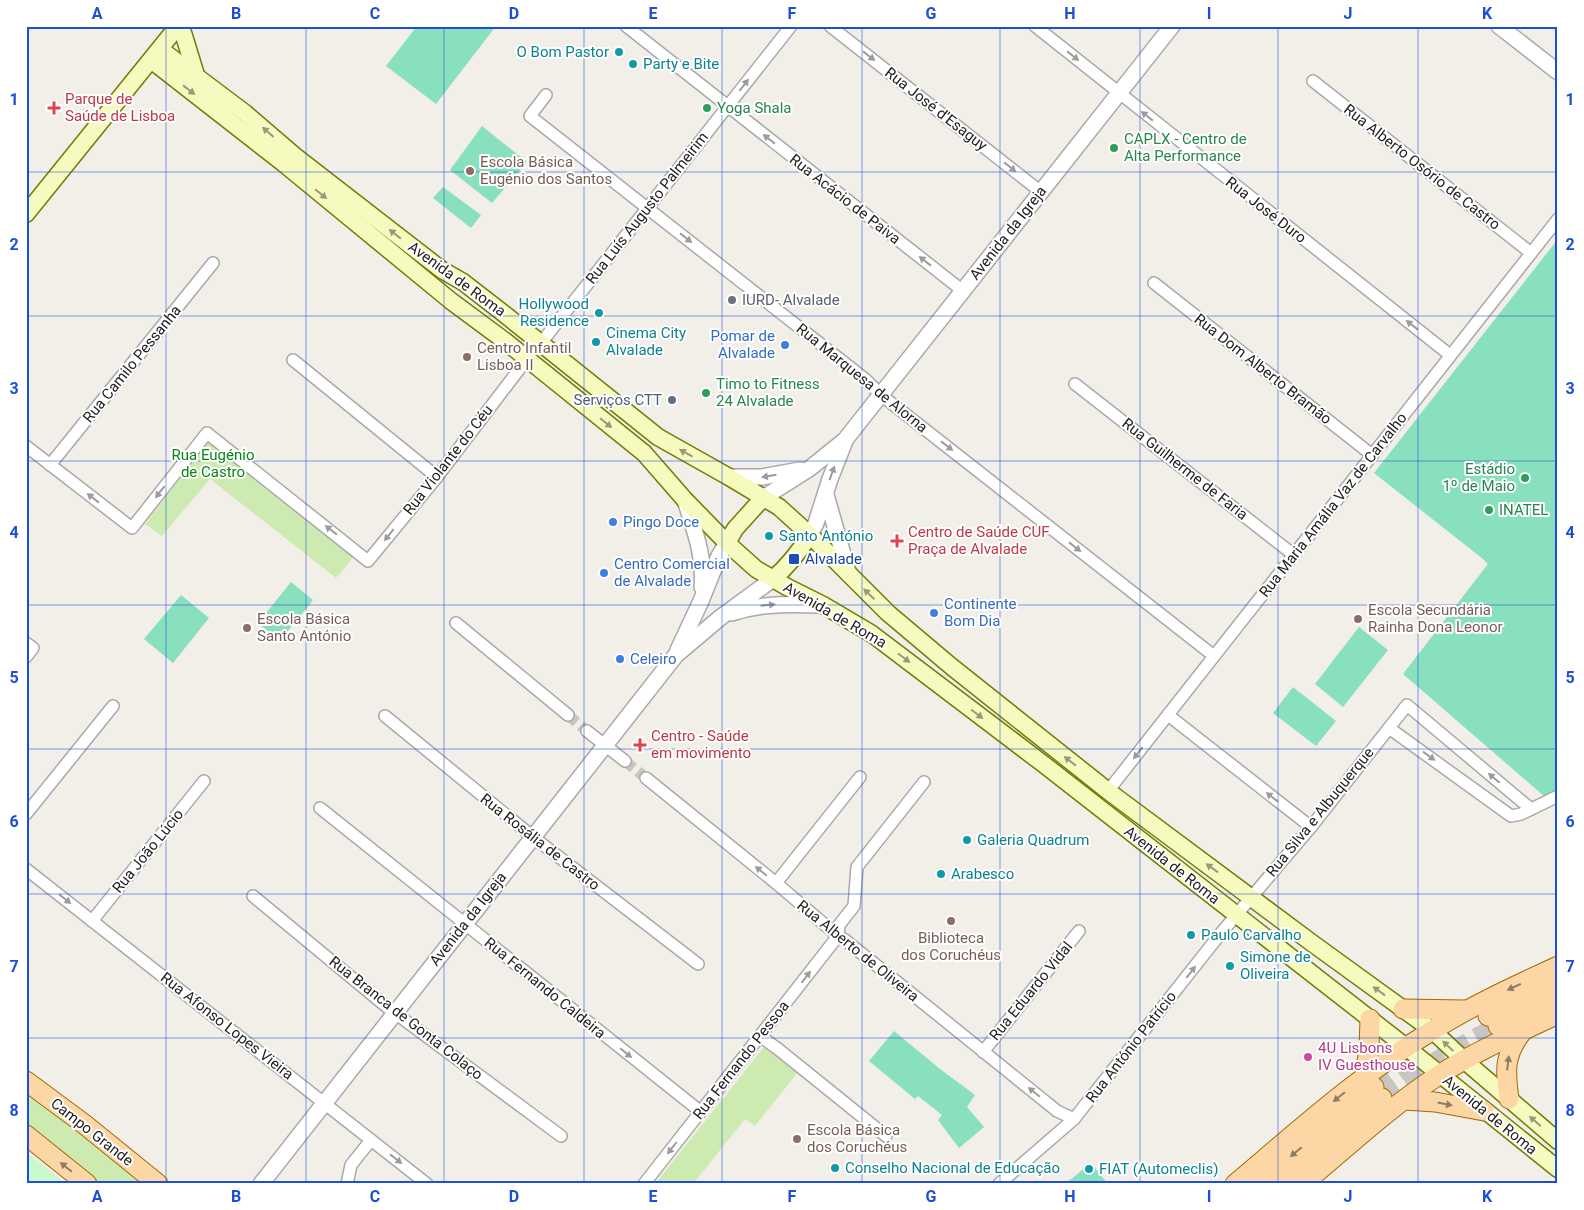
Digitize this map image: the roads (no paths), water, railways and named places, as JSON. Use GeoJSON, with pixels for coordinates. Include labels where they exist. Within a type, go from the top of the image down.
{"type":"FeatureCollection","features":[{"type":"Feature","properties":{"kind":"main road"},"geometry":{"type":"LineString","coordinates":[[26,214],[179,26]]}},
{"type":"Feature","properties":{"kind":"main road"},"geometry":{"type":"LineString","coordinates":[[179,26],[196,75]]}},
{"type":"Feature","properties":{"kind":"main road","name":"Avenida de Roma"},"geometry":{"type":"LineString","coordinates":[[155,55],[196,75],[245,113],[295,156],[442,270],[463,282],[658,437],[779,507],[888,612],[952,668],[1108,791],[1432,1030],[1558,1141]]}},
{"type":"Feature","properties":{"kind":"main road","name":"Avenida de Roma"},"geometry":{"type":"LineString","coordinates":[[155,55],[283,163],[452,301],[644,454],[684,500],[756,569],[872,634],[1406,1047],[1558,1169]]}},
{"type":"Feature","properties":{"kind":"main road"},"geometry":{"type":"LineString","coordinates":[[527,359],[541,343]]}},
{"type":"Feature","properties":{"kind":"main road"},"geometry":{"type":"LineString","coordinates":[[727,543],[735,529],[763,498]]}},
{"type":"Feature","properties":{"kind":"main road"},"geometry":{"type":"LineString","coordinates":[[773,579],[784,570],[810,535]]}},
{"type":"Feature","properties":{"kind":"main road"},"geometry":{"type":"LineString","coordinates":[[1096,806],[1108,791]]}},
{"type":"Feature","properties":{"kind":"main road"},"geometry":{"type":"LineString","coordinates":[[1280,1184],[1373,1087],[1406,1047],[1466,1010],[1558,966]]}},
{"type":"Feature","properties":{"kind":"main road"},"geometry":{"type":"LineString","coordinates":[[1558,983],[1493,1021],[1558,997]]}},
{"type":"Feature","properties":{"kind":"main road"},"geometry":{"type":"LineString","coordinates":[[1404,1010],[1466,1010]]}},
{"type":"Feature","properties":{"kind":"main road"},"geometry":{"type":"LineString","coordinates":[[1302,1184],[1440,1074],[1558,1014]]}},
{"type":"Feature","properties":{"kind":"main road"},"geometry":{"type":"LineString","coordinates":[[1370,1019],[1369,1048],[1373,1087]]}},
{"type":"Feature","properties":{"kind":"main road"},"geometry":{"type":"LineString","coordinates":[[1509,1098],[1507,1062],[1512,1045],[1523,1031]]}},
{"type":"Feature","properties":{"kind":"main road","name":"Campo Grande"},"geometry":{"type":"LineString","coordinates":[[26,1081],[84,1124],[158,1184]]}},
{"type":"Feature","properties":{"kind":"main road"},"geometry":{"type":"LineString","coordinates":[[1235,1184],[1373,1087]]}},
{"type":"Feature","properties":{"kind":"main road"},"geometry":{"type":"LineString","coordinates":[[1258,1184],[1373,1087]]}},
{"type":"Feature","properties":{"kind":"main road"},"geometry":{"type":"LineString","coordinates":[[1405,1100],[1434,1102],[1484,1111]]}},
{"type":"Feature","properties":{"kind":"main road"},"geometry":{"type":"LineString","coordinates":[[26,1135],[87,1184]]}},
{"type":"Feature","properties":{"kind":"street","name":"Rua Acácio de Paiva"},"geometry":{"type":"LineString","coordinates":[[626,26],[963,291]]}},
{"type":"Feature","properties":{"kind":"street","name":"Rua Luís Augusto Palmeirim"},"geometry":{"type":"LineString","coordinates":[[541,343],[791,26]]}},
{"type":"Feature","properties":{"kind":"street","name":"Rua José d'Esaguy"},"geometry":{"type":"LineString","coordinates":[[830,26],[1041,192]]}},
{"type":"Feature","properties":{"kind":"street","name":"Rua José Duro"},"geometry":{"type":"LineString","coordinates":[[1035,26],[1450,356]]}},
{"type":"Feature","properties":{"kind":"street","name":"Avenida da Igreja"},"geometry":{"type":"LineString","coordinates":[[763,498],[809,469],[845,440],[1172,26]]}},
{"type":"Feature","properties":{"kind":"street"},"geometry":{"type":"LineString","coordinates":[[1499,26],[1558,72]]}},
{"type":"Feature","properties":{"kind":"street","name":"Rua Alberto Osório de Castro"},"geometry":{"type":"LineString","coordinates":[[1313,81],[1531,253]]}},
{"type":"Feature","properties":{"kind":"street","name":"Rua Marquesa de Alorna"},"geometry":{"type":"LineString","coordinates":[[546,95],[530,116],[1214,656]]}},
{"type":"Feature","properties":{"kind":"street","name":"Rua Maria Amália Vaz de Carvalho"},"geometry":{"type":"LineString","coordinates":[[1108,791],[1558,219]]}},
{"type":"Feature","properties":{"kind":"street","name":"Rua Camilo Pessanha"},"geometry":{"type":"LineString","coordinates":[[50,465],[213,263]]}},
{"type":"Feature","properties":{"kind":"street","name":"Rua Dom Alberto Bramão"},"geometry":{"type":"LineString","coordinates":[[1154,283],[1372,455]]}},
{"type":"Feature","properties":{"kind":"street","name":"Rua Violante do Céu"},"geometry":{"type":"LineString","coordinates":[[50,465],[132,528],[207,433],[368,561],[437,477],[527,359]]}},
{"type":"Feature","properties":{"kind":"street"},"geometry":{"type":"LineString","coordinates":[[293,360],[437,477]]}},
{"type":"Feature","properties":{"kind":"street","name":"Rua Guilherme de Faria"},"geometry":{"type":"LineString","coordinates":[[1076,384],[1294,555]]}},
{"type":"Feature","properties":{"kind":"street","name":"Avenida da Igreja"},"geometry":{"type":"LineString","coordinates":[[810,535],[845,440]]}},
{"type":"Feature","properties":{"kind":"street"},"geometry":{"type":"LineString","coordinates":[[26,446],[50,465]]}},
{"type":"Feature","properties":{"kind":"street"},"geometry":{"type":"LineString","coordinates":[[729,477],[762,477],[809,469]]}},
{"type":"Feature","properties":{"kind":"street"},"geometry":{"type":"LineString","coordinates":[[826,495],[849,575]]}},
{"type":"Feature","properties":{"kind":"street"},"geometry":{"type":"LineString","coordinates":[[684,500],[700,545],[702,561],[701,601]]}},
{"type":"Feature","properties":{"kind":"street","name":"Avenida da Igreja"},"geometry":{"type":"LineString","coordinates":[[676,655],[719,556],[727,543]]}},
{"type":"Feature","properties":{"kind":"street","name":"Avenida da Igreja"},"geometry":{"type":"LineString","coordinates":[[262,1184],[676,655],[721,617],[773,579]]}},
{"type":"Feature","properties":{"kind":"street"},"geometry":{"type":"LineString","coordinates":[[721,617],[747,608],[764,605],[823,605]]}},
{"type":"Feature","properties":{"kind":"street"},"geometry":{"type":"LineString","coordinates":[[456,623],[568,715]]}},
{"type":"Feature","properties":{"kind":"street"},"geometry":{"type":"LineString","coordinates":[[26,643],[33,648],[26,657]]}},
{"type":"Feature","properties":{"kind":"street","name":"Rua Silva e Albuquerque"},"geometry":{"type":"LineString","coordinates":[[1251,897],[1311,827],[1407,705],[1531,809]]}},
{"type":"Feature","properties":{"kind":"street"},"geometry":{"type":"LineString","coordinates":[[26,814],[113,706]]}},
{"type":"Feature","properties":{"kind":"street","name":"Rua Rosália de Castro"},"geometry":{"type":"LineString","coordinates":[[385,716],[533,837],[698,964]]}},
{"type":"Feature","properties":{"kind":"street"},"geometry":{"type":"LineString","coordinates":[[1168,716],[1311,827]]}},
{"type":"Feature","properties":{"kind":"street"},"geometry":{"type":"LineString","coordinates":[[1389,728],[1511,816],[1515,816],[1558,796]]}},
{"type":"Feature","properties":{"kind":"street"},"geometry":{"type":"LineString","coordinates":[[587,731],[625,761]]}},
{"type":"Feature","properties":{"kind":"street"},"geometry":{"type":"LineString","coordinates":[[776,883],[860,777]]}},
{"type":"Feature","properties":{"kind":"street","name":"Rua Alberto de Oliveira"},"geometry":{"type":"LineString","coordinates":[[646,778],[983,1052],[1057,1110],[1074,1119]]}},
{"type":"Feature","properties":{"kind":"street","name":"Rua João Lúcio"},"geometry":{"type":"LineString","coordinates":[[92,921],[204,781]]}},
{"type":"Feature","properties":{"kind":"street","name":"Rua Fernando Pessoa"},"geometry":{"type":"LineString","coordinates":[[644,1184],[838,936],[839,925],[854,906],[857,867],[924,782]]}},
{"type":"Feature","properties":{"kind":"street","name":"Rua Fernando Caldeira"},"geometry":{"type":"LineString","coordinates":[[320,808],[700,1112]]}},
{"type":"Feature","properties":{"kind":"street","name":"Rua Afonso Lopes Vieira"},"geometry":{"type":"LineString","coordinates":[[26,869],[427,1184]]}},
{"type":"Feature","properties":{"kind":"street","name":"Rua Branca de Gonta Colaço"},"geometry":{"type":"LineString","coordinates":[[253,896],[395,1013],[561,1136]]}},
{"type":"Feature","properties":{"kind":"street","name":"Rua António Patrício"},"geometry":{"type":"LineString","coordinates":[[998,1184],[1074,1119],[1251,897]]}},
{"type":"Feature","properties":{"kind":"street","name":"Rua Eduardo Vidal"},"geometry":{"type":"LineString","coordinates":[[983,1052],[1079,931]]}},
{"type":"Feature","properties":{"kind":"street"},"geometry":{"type":"LineString","coordinates":[[760,1036],[886,1136]]}},
{"type":"Feature","properties":{"kind":"street"},"geometry":{"type":"LineString","coordinates":[[347,1184],[351,1165],[371,1140]]}},
{"type":"Feature","properties":{"kind":"tunnel"},"geometry":{"type":"LineString","coordinates":[[568,715],[587,731]]}},
{"type":"Feature","properties":{"kind":"tunnel"},"geometry":{"type":"LineString","coordinates":[[625,761],[646,778]]}},
{"type":"Feature","properties":{"kind":"tunnel"},"geometry":{"type":"LineString","coordinates":[[1382,1098],[1438,1060],[1498,1026]]}},
{"type":"Feature","properties":{"kind":"tunnel"},"geometry":{"type":"LineString","coordinates":[[1374,1087],[1418,1057]]}},
{"type":"Feature","properties":{"kind":"place","name":"O Bom Pastor"},"geometry":{"type":"Point","coordinates":[619,52]}},
{"type":"Feature","properties":{"kind":"place","name":"Party e Bite"},"geometry":{"type":"Point","coordinates":[633,64]}},
{"type":"Feature","properties":{"kind":"place","name":"Parque de Saúde de Lisboa"},"geometry":{"type":"Point","coordinates":[54,108]}},
{"type":"Feature","properties":{"kind":"place","name":"Yoga Shala"},"geometry":{"type":"Point","coordinates":[707,108]}},
{"type":"Feature","properties":{"kind":"place","name":"CAPLX - Centro de Alta Performance"},"geometry":{"type":"Point","coordinates":[1114,148]}},
{"type":"Feature","properties":{"kind":"place","name":"Escola Básica Eugénio dos Santos"},"geometry":{"type":"Point","coordinates":[470,171]}},
{"type":"Feature","properties":{"kind":"place","name":"IURD- Alvalade"},"geometry":{"type":"Point","coordinates":[732,300]}},
{"type":"Feature","properties":{"kind":"place","name":"Hollywood Residence"},"geometry":{"type":"Point","coordinates":[599,313]}},
{"type":"Feature","properties":{"kind":"place","name":"Cinema City Alvalade"},"geometry":{"type":"Point","coordinates":[596,342]}},
{"type":"Feature","properties":{"kind":"place","name":"Pomar de Alvalade"},"geometry":{"type":"Point","coordinates":[785,345]}},
{"type":"Feature","properties":{"kind":"place","name":"Centro Infantil Lisboa II"},"geometry":{"type":"Point","coordinates":[467,357]}},
{"type":"Feature","properties":{"kind":"place","name":"Timo to Fitness 24 Alvalade"},"geometry":{"type":"Point","coordinates":[706,393]}},
{"type":"Feature","properties":{"kind":"place","name":"Serviços CTT"},"geometry":{"type":"Point","coordinates":[672,400]}},
{"type":"Feature","properties":{"kind":"place","name":"Estádio 1º de Maio"},"geometry":{"type":"Point","coordinates":[1525,478]}},
{"type":"Feature","properties":{"kind":"place","name":"INATEL"},"geometry":{"type":"Point","coordinates":[1489,510]}},
{"type":"Feature","properties":{"kind":"place","name":"Pingo Doce"},"geometry":{"type":"Point","coordinates":[613,522]}},
{"type":"Feature","properties":{"kind":"place","name":"Santo António"},"geometry":{"type":"Point","coordinates":[769,536]}},
{"type":"Feature","properties":{"kind":"place","name":"Centro de Saúde CUF Praça de Alvalade"},"geometry":{"type":"Point","coordinates":[897,541]}},
{"type":"Feature","properties":{"kind":"place","name":"Alvalade"},"geometry":{"type":"Point","coordinates":[794,559]}},
{"type":"Feature","properties":{"kind":"place","name":"Centro Comercial de Alvalade"},"geometry":{"type":"Point","coordinates":[604,573]}},
{"type":"Feature","properties":{"kind":"place","name":"Continente Bom Dia"},"geometry":{"type":"Point","coordinates":[934,613]}},
{"type":"Feature","properties":{"kind":"place","name":"Escola Secundária Rainha Dona Leonor"},"geometry":{"type":"Point","coordinates":[1358,619]}},
{"type":"Feature","properties":{"kind":"place","name":"Escola Básica Santo António"},"geometry":{"type":"Point","coordinates":[247,628]}},
{"type":"Feature","properties":{"kind":"place","name":"Celeiro"},"geometry":{"type":"Point","coordinates":[620,659]}},
{"type":"Feature","properties":{"kind":"place","name":"Centro - Saúde em movimento"},"geometry":{"type":"Point","coordinates":[640,745]}},
{"type":"Feature","properties":{"kind":"place","name":"Galeria Quadrum"},"geometry":{"type":"Point","coordinates":[967,840]}},
{"type":"Feature","properties":{"kind":"place","name":"Arabesco"},"geometry":{"type":"Point","coordinates":[941,874]}},
{"type":"Feature","properties":{"kind":"place","name":"Biblioteca dos Coruchéus"},"geometry":{"type":"Point","coordinates":[951,921]}},
{"type":"Feature","properties":{"kind":"place","name":"Paulo Carvalho"},"geometry":{"type":"Point","coordinates":[1191,935]}},
{"type":"Feature","properties":{"kind":"place","name":"Simone de Oliveira"},"geometry":{"type":"Point","coordinates":[1230,966]}},
{"type":"Feature","properties":{"kind":"place","name":"4U Lisbons IV Guesthouse"},"geometry":{"type":"Point","coordinates":[1308,1057]}},
{"type":"Feature","properties":{"kind":"place","name":"Escola Básica dos Coruchéus"},"geometry":{"type":"Point","coordinates":[797,1139]}},
{"type":"Feature","properties":{"kind":"place","name":"Conselho Nacional de Educação"},"geometry":{"type":"Point","coordinates":[835,1168]}},
{"type":"Feature","properties":{"kind":"place","name":"FIAT (Automeclis)"},"geometry":{"type":"Point","coordinates":[1089,1169]}},
{"type":"Feature","properties":{"kind":"park label","name":"Rua Eugénio de Castro"},"geometry":{"type":"Point","coordinates":[213,464]}}]}
